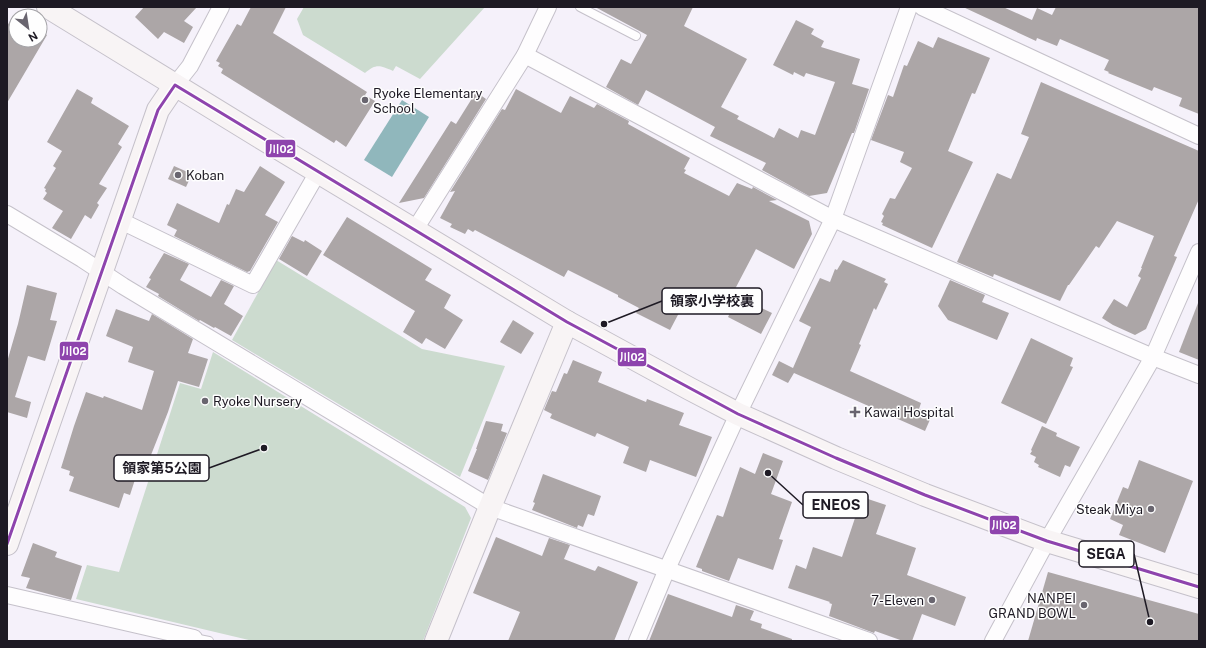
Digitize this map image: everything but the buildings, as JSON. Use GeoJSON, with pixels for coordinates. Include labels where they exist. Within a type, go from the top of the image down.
{"type":"FeatureCollection","features":[{"type":"Feature","properties":{"kind":"main road"},"geometry":{"type":"LineString","coordinates":[[48,7],[414,231],[567,322],[738,414],[836,458],[925,495],[1048,541],[1199,587]]}},
{"type":"Feature","properties":{"kind":"main road"},"geometry":{"type":"LineString","coordinates":[[7,544],[158,110],[175,85]]}},
{"type":"Feature","properties":{"kind":"main road"},"geometry":{"type":"LineString","coordinates":[[436,641],[567,322]]}},
{"type":"Feature","properties":{"kind":"street"},"geometry":{"type":"LineString","coordinates":[[175,85],[190,66],[221,7]]}},
{"type":"Feature","properties":{"kind":"street"},"geometry":{"type":"LineString","coordinates":[[414,231],[525,55],[548,7]]}},
{"type":"Feature","properties":{"kind":"street"},"geometry":{"type":"LineString","coordinates":[[637,641],[667,569],[738,414],[833,219],[909,7]]}},
{"type":"Feature","properties":{"kind":"street"},"geometry":{"type":"LineString","coordinates":[[922,7],[1199,136]]}},
{"type":"Feature","properties":{"kind":"street"},"geometry":{"type":"LineString","coordinates":[[525,55],[833,219],[1153,357],[1199,375]]}},
{"type":"Feature","properties":{"kind":"street"},"geometry":{"type":"LineString","coordinates":[[119,220],[253,285],[318,172]]}},
{"type":"Feature","properties":{"kind":"street"},"geometry":{"type":"LineString","coordinates":[[7,214],[490,507],[869,641]]}},
{"type":"Feature","properties":{"kind":"street"},"geometry":{"type":"LineString","coordinates":[[993,641],[1153,357],[1199,252]]}},
{"type":"Feature","properties":{"kind":"street"},"geometry":{"type":"LineString","coordinates":[[7,595],[193,640]]}},
{"type":"Feature","properties":{"kind":"lane"},"geometry":{"type":"LineString","coordinates":[[580,7],[636,36]]}},
{"type":"Feature","properties":{"kind":"lane"},"geometry":{"type":"LineString","coordinates":[[193,640],[209,641]]}},
{"type":"Feature","properties":{"kind":"green space"},"geometry":{"type":"Polygon","coordinates":[[[304,7],[485,7],[420,79],[396,66],[393,71],[378,66],[365,73],[303,35],[297,19],[304,7]]]}},
{"type":"Feature","properties":{"kind":"green space"},"geometry":{"type":"Polygon","coordinates":[[[276,260],[422,349],[505,366],[460,477],[232,340],[276,260]]]}},
{"type":"Feature","properties":{"kind":"green space"},"geometry":{"type":"Polygon","coordinates":[[[213,352],[465,507],[471,518],[423,641],[253,641],[76,599],[87,565],[119,572],[180,383],[201,389],[213,352]]]}},
{"type":"Feature","properties":{"kind":"water"},"geometry":{"type":"Polygon","coordinates":[[[402,100],[429,117],[392,177],[364,160],[402,100]]]}},
{"type":"Feature","properties":{"kind":"transit line","name":"川02"},"geometry":{"type":"LineString","coordinates":[[7,544],[158,110],[175,85],[567,322],[738,414],[836,458],[925,495],[1047,541],[1199,587]]}},
{"type":"Feature","properties":{"kind":"place","name":"Ryoke Elementary School"},"geometry":{"type":"Point","coordinates":[365,100]}},
{"type":"Feature","properties":{"kind":"place","name":"Koban"},"geometry":{"type":"Point","coordinates":[178,175]}},
{"type":"Feature","properties":{"kind":"place","name":"領家小学校裏"},"geometry":{"type":"Point","coordinates":[604,324]}},
{"type":"Feature","properties":{"kind":"place","name":"Ryoke Nursery"},"geometry":{"type":"Point","coordinates":[205,401]}},
{"type":"Feature","properties":{"kind":"place","name":"Kawai Hospital"},"geometry":{"type":"Point","coordinates":[855,412]}},
{"type":"Feature","properties":{"kind":"place","name":"領家第5公園"},"geometry":{"type":"Point","coordinates":[264,448]}},
{"type":"Feature","properties":{"kind":"place","name":"ENEOS"},"geometry":{"type":"Point","coordinates":[768,473]}},
{"type":"Feature","properties":{"kind":"place","name":"Steak Miya"},"geometry":{"type":"Point","coordinates":[1151,509]}},
{"type":"Feature","properties":{"kind":"place","name":"7-Eleven"},"geometry":{"type":"Point","coordinates":[932,600]}},
{"type":"Feature","properties":{"kind":"place","name":"NANPEI GRAND BOWL"},"geometry":{"type":"Point","coordinates":[1084,605]}},
{"type":"Feature","properties":{"kind":"place","name":"SEGA"},"geometry":{"type":"Point","coordinates":[1150,622]}}]}
